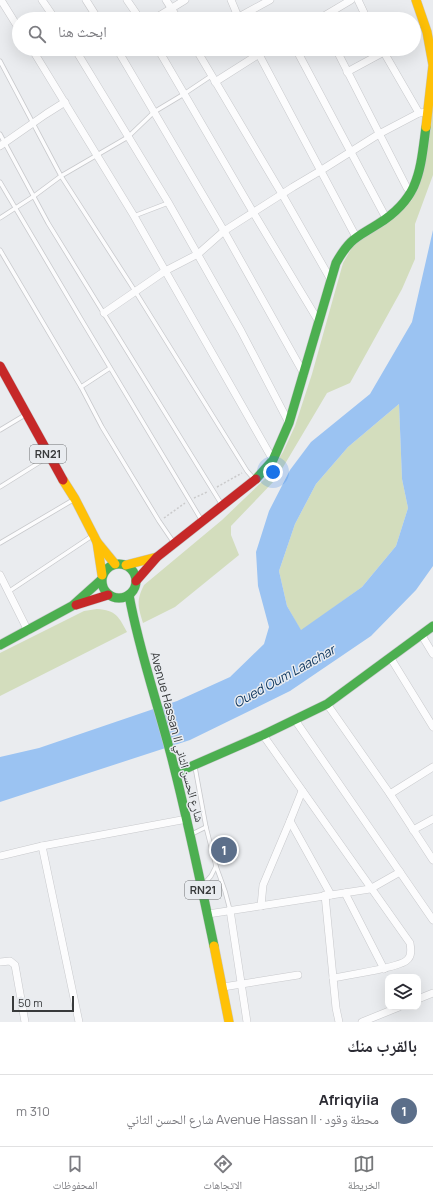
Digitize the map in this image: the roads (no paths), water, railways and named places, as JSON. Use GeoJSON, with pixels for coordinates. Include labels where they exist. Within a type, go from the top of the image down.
{"type":"FeatureCollection","features":[{"type":"Feature","properties":{"kind":"main road"},"geometry":{"type":"LineString","coordinates":[[416,0],[420,12]]}},
{"type":"Feature","properties":{"kind":"main road"},"geometry":{"type":"LineString","coordinates":[[72,606],[112,596],[123,598],[129,595],[135,586],[136,581],[157,557],[255,480],[273,460],[289,423],[336,263],[342,251],[356,237],[386,218],[408,198],[416,183],[420,168],[423,112],[433,66],[429,38],[421,15]]}},
{"type":"Feature","properties":{"kind":"main road","name":"Avenue Hassan II شارع الحسن الثاني"},"geometry":{"type":"LineString","coordinates":[[0,366],[49,456],[75,499],[95,538],[115,564]]}},
{"type":"Feature","properties":{"kind":"main road","name":"Avenue Hassan II شارع الحسن الثاني"},"geometry":{"type":"LineString","coordinates":[[95,538],[103,588],[112,596],[134,624]]}},
{"type":"Feature","properties":{"kind":"main road"},"geometry":{"type":"LineString","coordinates":[[0,645],[72,606],[102,578],[107,568],[115,564],[126,566],[157,557]]}},
{"type":"Feature","properties":{"kind":"main road"},"geometry":{"type":"LineString","coordinates":[[126,566],[133,572],[136,581]]}},
{"type":"Feature","properties":{"kind":"main road","name":"Avenue Hassan II شارع الحسن الثاني"},"geometry":{"type":"LineString","coordinates":[[129,595],[134,624],[172,758],[191,834],[223,987],[228,1022]]}},
{"type":"Feature","properties":{"kind":"main road"},"geometry":{"type":"LineString","coordinates":[[176,773],[263,735],[327,704],[433,626]]}},
{"type":"Feature","properties":{"kind":"street"},"geometry":{"type":"LineString","coordinates":[[1,0],[12,18]]}},
{"type":"Feature","properties":{"kind":"street"},"geometry":{"type":"LineString","coordinates":[[42,0],[50,12]]}},
{"type":"Feature","properties":{"kind":"street"},"geometry":{"type":"LineString","coordinates":[[86,0],[94,12]]}},
{"type":"Feature","properties":{"kind":"street"},"geometry":{"type":"LineString","coordinates":[[127,0],[135,12]]}},
{"type":"Feature","properties":{"kind":"street"},"geometry":{"type":"LineString","coordinates":[[166,0],[174,12]]}},
{"type":"Feature","properties":{"kind":"street"},"geometry":{"type":"LineString","coordinates":[[165,12],[185,0]]}},
{"type":"Feature","properties":{"kind":"street"},"geometry":{"type":"LineString","coordinates":[[231,0],[236,12]]}},
{"type":"Feature","properties":{"kind":"street"},"geometry":{"type":"LineString","coordinates":[[249,12],[270,0]]}},
{"type":"Feature","properties":{"kind":"street"},"geometry":{"type":"LineString","coordinates":[[331,12],[351,0]]}},
{"type":"Feature","properties":{"kind":"street"},"geometry":{"type":"LineString","coordinates":[[358,0],[364,12]]}},
{"type":"Feature","properties":{"kind":"street"},"geometry":{"type":"LineString","coordinates":[[36,56],[134,216],[273,460]]}},
{"type":"Feature","properties":{"kind":"street"},"geometry":{"type":"LineString","coordinates":[[79,56],[198,254],[241,330],[289,423]]}},
{"type":"Feature","properties":{"kind":"street"},"geometry":{"type":"LineString","coordinates":[[121,56],[224,231],[304,374]]}},
{"type":"Feature","properties":{"kind":"street"},"geometry":{"type":"LineString","coordinates":[[162,56],[319,322]]}},
{"type":"Feature","properties":{"kind":"street"},"geometry":{"type":"LineString","coordinates":[[200,56],[331,280]]}},
{"type":"Feature","properties":{"kind":"street"},"geometry":{"type":"LineString","coordinates":[[213,79],[250,56]]}},
{"type":"Feature","properties":{"kind":"street"},"geometry":{"type":"LineString","coordinates":[[261,56],[356,237]]}},
{"type":"Feature","properties":{"kind":"street"},"geometry":{"type":"LineString","coordinates":[[300,56],[386,218]]}},
{"type":"Feature","properties":{"kind":"street"},"geometry":{"type":"LineString","coordinates":[[339,56],[406,188],[412,192]]}},
{"type":"Feature","properties":{"kind":"street"},"geometry":{"type":"LineString","coordinates":[[347,72],[373,56]]}},
{"type":"Feature","properties":{"kind":"street"},"geometry":{"type":"LineString","coordinates":[[104,313],[165,271],[198,254],[224,231],[253,212],[379,134],[423,112],[387,56]]}},
{"type":"Feature","properties":{"kind":"street"},"geometry":{"type":"LineString","coordinates":[[3,144],[65,102]]}},
{"type":"Feature","properties":{"kind":"street"},"geometry":{"type":"LineString","coordinates":[[0,575],[28,631]]}},
{"type":"Feature","properties":{"kind":"street"},"geometry":{"type":"LineString","coordinates":[[421,634],[433,654]]}},
{"type":"Feature","properties":{"kind":"street"},"geometry":{"type":"LineString","coordinates":[[390,658],[433,727]]}},
{"type":"Feature","properties":{"kind":"street"},"geometry":{"type":"LineString","coordinates":[[327,704],[390,794],[433,860]]}},
{"type":"Feature","properties":{"kind":"street"},"geometry":{"type":"LineString","coordinates":[[294,720],[433,920]]}},
{"type":"Feature","properties":{"kind":"street"},"geometry":{"type":"LineString","coordinates":[[263,735],[370,889],[410,943],[411,948],[409,959],[404,963],[384,969],[334,978]]}},
{"type":"Feature","properties":{"kind":"street"},"geometry":{"type":"LineString","coordinates":[[390,794],[433,767]]}},
{"type":"Feature","properties":{"kind":"street"},"geometry":{"type":"LineString","coordinates":[[261,906],[263,885],[302,790]]}},
{"type":"Feature","properties":{"kind":"street"},"geometry":{"type":"LineString","coordinates":[[0,856],[42,846],[187,819]]}},
{"type":"Feature","properties":{"kind":"street"},"geometry":{"type":"LineString","coordinates":[[413,830],[433,819]]}},
{"type":"Feature","properties":{"kind":"street"},"geometry":{"type":"LineString","coordinates":[[290,822],[328,895],[336,1008],[339,1022]]}},
{"type":"Feature","properties":{"kind":"street"},"geometry":{"type":"LineString","coordinates":[[42,846],[80,1022]]}},
{"type":"Feature","properties":{"kind":"street"},"geometry":{"type":"LineString","coordinates":[[208,914],[370,889],[400,872]]}},
{"type":"Feature","properties":{"kind":"street"},"geometry":{"type":"LineString","coordinates":[[345,893],[384,969]]}},
{"type":"Feature","properties":{"kind":"street"},"geometry":{"type":"LineString","coordinates":[[230,910],[247,1022]]}},
{"type":"Feature","properties":{"kind":"street"},"geometry":{"type":"LineString","coordinates":[[0,962],[10,961],[15,965],[25,1022]]}},
{"type":"Feature","properties":{"kind":"street"},"geometry":{"type":"LineString","coordinates":[[223,987],[298,975]]}},
{"type":"Feature","properties":{"kind":"street"},"geometry":{"type":"LineString","coordinates":[[421,998],[433,993]]}},
{"type":"Feature","properties":{"kind":"street"},"geometry":{"type":"LineString","coordinates":[[362,1022],[392,1010]]}},
{"type":"Feature","properties":{"kind":"lane"},"geometry":{"type":"LineString","coordinates":[[0,61],[61,176],[135,291],[247,471],[255,480]]}},
{"type":"Feature","properties":{"kind":"lane"},"geometry":{"type":"LineString","coordinates":[[0,218],[61,176],[96,154],[128,137],[154,112],[213,79]]}},
{"type":"Feature","properties":{"kind":"lane"},"geometry":{"type":"LineString","coordinates":[[0,134],[3,144],[48,223],[223,506]]}},
{"type":"Feature","properties":{"kind":"lane"},"geometry":{"type":"LineString","coordinates":[[0,182],[203,522]]}},
{"type":"Feature","properties":{"kind":"lane"},"geometry":{"type":"LineString","coordinates":[[134,216],[168,202]]}},
{"type":"Feature","properties":{"kind":"lane"},"geometry":{"type":"LineString","coordinates":[[0,250],[81,387],[102,427],[159,521],[175,544]]}},
{"type":"Feature","properties":{"kind":"lane"},"geometry":{"type":"LineString","coordinates":[[81,387],[110,368]]}},
{"type":"Feature","properties":{"kind":"lane"},"geometry":{"type":"LineString","coordinates":[[0,430],[27,414]]}},
{"type":"Feature","properties":{"kind":"lane"},"geometry":{"type":"LineString","coordinates":[[0,487],[49,456]]}},
{"type":"Feature","properties":{"kind":"lane"},"geometry":{"type":"LineString","coordinates":[[0,543],[75,499]]}},
{"type":"Feature","properties":{"kind":"lane"},"geometry":{"type":"LineString","coordinates":[[8,592],[95,538]]}},
{"type":"Feature","properties":{"kind":"lane"},"geometry":{"type":"LineString","coordinates":[[194,764],[206,827],[216,866],[230,910]]}},
{"type":"Feature","properties":{"kind":"lane"},"geometry":{"type":"LineString","coordinates":[[191,834],[206,827]]}},
{"type":"Feature","properties":{"kind":"lane"},"geometry":{"type":"LineString","coordinates":[[202,886],[211,876],[216,866]]}},
{"type":"Feature","properties":{"kind":"water","name":"Oued Oum Laachar"},"geometry":{"type":"Polygon","coordinates":[[[433,230],[433,566],[416,590],[371,636],[290,691],[190,740],[0,802],[0,757],[39,748],[177,701],[230,677],[264,644],[269,627],[258,586],[256,552],[269,511],[290,470],[311,442],[370,394],[412,322],[433,230]],[[399,404],[348,447],[316,484],[295,524],[279,571],[287,606],[301,630],[362,587],[396,546],[408,508],[402,479],[399,404]]]}},
{"type":"Feature","properties":{"kind":"place","name":"Afriqyiia"},"geometry":{"type":"Point","coordinates":[224,850]}}]}
